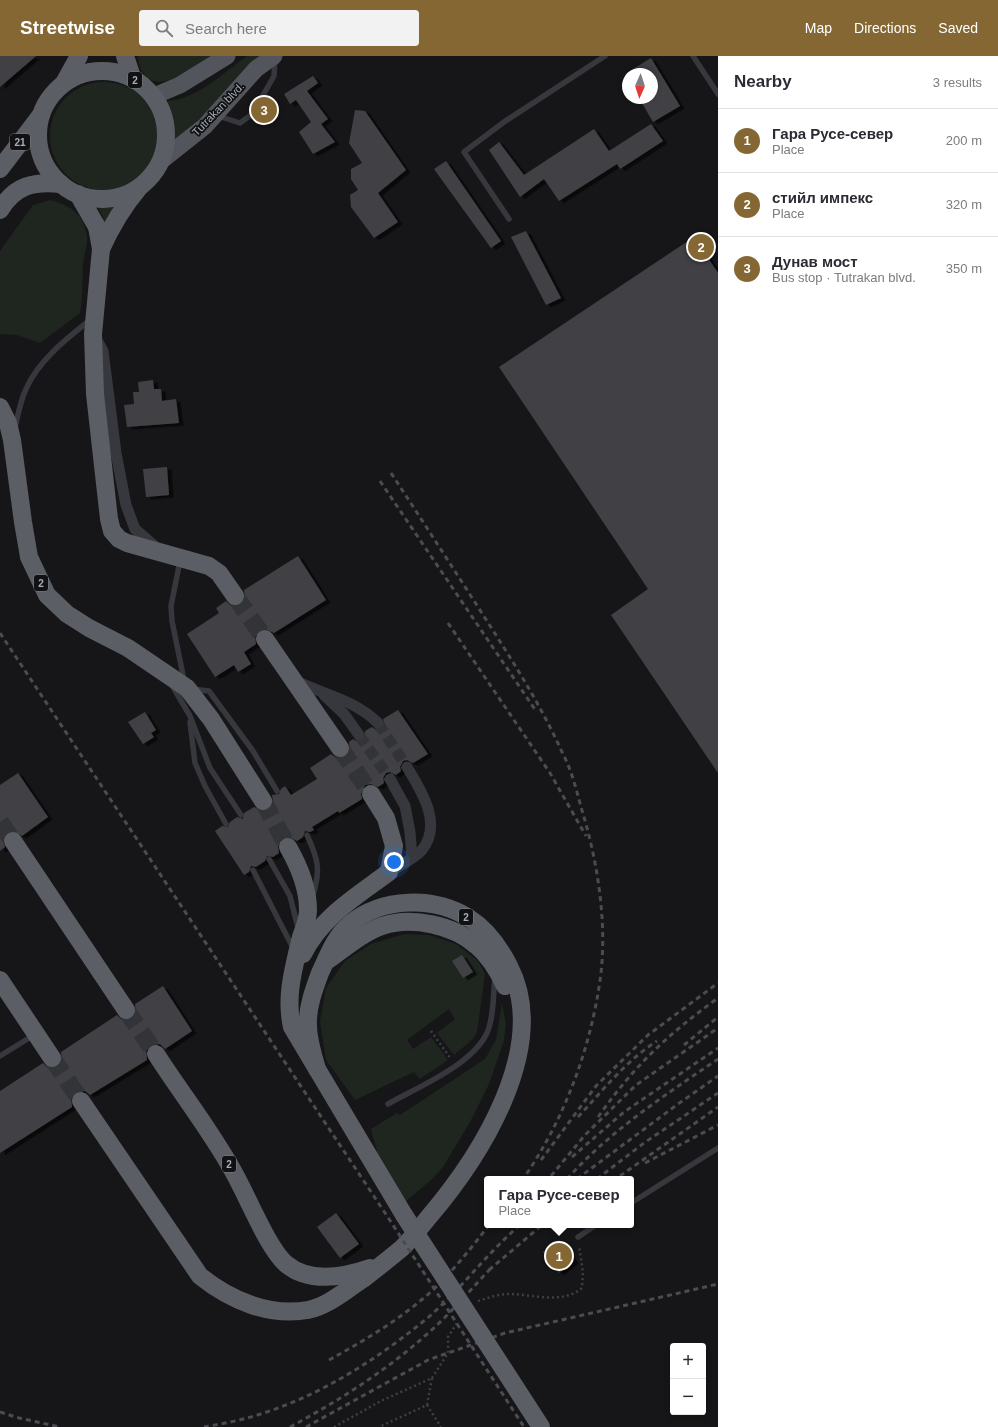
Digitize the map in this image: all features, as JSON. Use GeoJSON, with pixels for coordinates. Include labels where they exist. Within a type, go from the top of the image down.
{"type":"FeatureCollection","features":[{"type":"Feature","properties":{"kind":"highway","name":"2"},"geometry":{"type":"LineString","coordinates":[[64,83],[78,56]]}},
{"type":"Feature","properties":{"kind":"highway","name":"2"},"geometry":{"type":"LineString","coordinates":[[125,56],[132,77]]}},
{"type":"Feature","properties":{"kind":"highway","name":"2"},"geometry":{"type":"LineString","coordinates":[[97,70],[115,71],[132,77],[144,85],[154,96],[162,111],[166,127],[166,144],[161,161],[153,174],[142,186],[127,194],[111,198],[95,198],[78,194],[61,184],[48,170],[40,152],[38,134],[41,115],[50,97],[64,83],[79,75],[97,70]]}},
{"type":"Feature","properties":{"kind":"highway","name":"21"},"geometry":{"type":"LineString","coordinates":[[0,169],[41,115]]}},
{"type":"Feature","properties":{"kind":"highway","name":"2"},"geometry":{"type":"LineString","coordinates":[[0,210],[18,190],[29,184],[41,182],[61,184]]}},
{"type":"Feature","properties":{"kind":"highway"},"geometry":{"type":"LineString","coordinates":[[101,249],[111,226],[125,204],[142,186]]}},
{"type":"Feature","properties":{"kind":"highway","name":"2"},"geometry":{"type":"LineString","coordinates":[[78,194],[97,227],[101,249],[93,334],[94,394],[104,484],[112,531],[119,539],[123,541],[209,566],[220,573],[235,596]]}},
{"type":"Feature","properties":{"kind":"highway","name":"2"},"geometry":{"type":"LineString","coordinates":[[0,407],[8,423],[12,440],[29,557],[47,595],[67,614],[88,628],[128,648],[186,688],[211,718],[263,801]]}},
{"type":"Feature","properties":{"kind":"highway"},"geometry":{"type":"LineString","coordinates":[[265,639],[340,748]]}},
{"type":"Feature","properties":{"kind":"highway"},"geometry":{"type":"LineString","coordinates":[[371,794],[386,818],[394,846],[389,872]]}},
{"type":"Feature","properties":{"kind":"highway"},"geometry":{"type":"LineString","coordinates":[[13,842],[126,1010]]}},
{"type":"Feature","properties":{"kind":"highway","name":"2"},"geometry":{"type":"LineString","coordinates":[[288,847],[298,864],[305,885],[308,911],[292,976],[289,1004],[292,1027],[404,1215],[541,1427]]}},
{"type":"Feature","properties":{"kind":"highway","name":"2"},"geometry":{"type":"LineString","coordinates":[[292,976],[306,947],[326,920],[389,872]]}},
{"type":"Feature","properties":{"kind":"highway","name":"2"},"geometry":{"type":"LineString","coordinates":[[80,1101],[200,1276],[215,1288],[244,1303],[282,1311],[312,1309],[337,1297],[386,1262],[404,1246],[466,1170],[500,1109],[519,1048],[522,1026],[522,1007],[519,992],[502,953],[482,929],[468,918],[450,909],[423,903],[399,902],[381,907],[363,915],[348,925],[333,945],[324,963],[314,990],[307,1023],[309,1038],[317,1069]]}},
{"type":"Feature","properties":{"kind":"highway","name":"2"},"geometry":{"type":"LineString","coordinates":[[324,963],[364,934],[383,926],[404,922],[448,928],[477,945],[496,967],[508,992],[513,1015],[513,1068]]}},
{"type":"Feature","properties":{"kind":"highway"},"geometry":{"type":"LineString","coordinates":[[0,980],[52,1058]]}},
{"type":"Feature","properties":{"kind":"highway","name":"2"},"geometry":{"type":"LineString","coordinates":[[156,1054],[233,1170],[274,1248],[286,1264],[300,1272],[320,1277],[340,1276],[361,1271],[386,1262]]}},
{"type":"Feature","properties":{"kind":"main road"},"geometry":{"type":"LineString","coordinates":[[154,96],[180,85],[227,56]]}},
{"type":"Feature","properties":{"kind":"main road","name":"Tutrakan blvd."},"geometry":{"type":"LineString","coordinates":[[161,161],[216,115],[256,69],[274,56]]}},
{"type":"Feature","properties":{"kind":"street"},"geometry":{"type":"LineString","coordinates":[[292,680],[322,693],[348,701],[366,711],[378,723]]}},
{"type":"Feature","properties":{"kind":"street"},"geometry":{"type":"LineString","coordinates":[[322,693],[344,714],[359,735]]}},
{"type":"Feature","properties":{"kind":"street"},"geometry":{"type":"LineString","coordinates":[[389,872],[422,850],[428,839],[430,827],[429,810],[422,791],[407,767]]}},
{"type":"Feature","properties":{"kind":"street"},"geometry":{"type":"LineString","coordinates":[[390,779],[405,806],[410,832],[412,858]]}},
{"type":"Feature","properties":{"kind":"lane"},"geometry":{"type":"LineString","coordinates":[[216,115],[240,123],[251,115],[274,76],[274,56]]}},
{"type":"Feature","properties":{"kind":"lane"},"geometry":{"type":"LineString","coordinates":[[509,219],[464,152],[504,122],[605,56]]}},
{"type":"Feature","properties":{"kind":"lane"},"geometry":{"type":"LineString","coordinates":[[693,56],[718,94]]}},
{"type":"Feature","properties":{"kind":"lane"},"geometry":{"type":"LineString","coordinates":[[12,440],[19,406],[26,388],[39,366],[95,316]]}},
{"type":"Feature","properties":{"kind":"lane"},"geometry":{"type":"LineString","coordinates":[[181,557],[171,606],[179,660],[186,688],[209,691],[253,751],[277,791]]}},
{"type":"Feature","properties":{"kind":"lane"},"geometry":{"type":"LineString","coordinates":[[163,672],[180,695],[190,716],[210,768],[241,815]]}},
{"type":"Feature","properties":{"kind":"lane"},"geometry":{"type":"LineString","coordinates":[[190,716],[195,763],[205,786],[226,824]]}},
{"type":"Feature","properties":{"kind":"lane"},"geometry":{"type":"LineString","coordinates":[[306,835],[317,856],[319,871],[308,911]]}},
{"type":"Feature","properties":{"kind":"lane"},"geometry":{"type":"LineString","coordinates":[[269,859],[290,896],[296,914],[298,948]]}},
{"type":"Feature","properties":{"kind":"lane"},"geometry":{"type":"LineString","coordinates":[[253,870],[298,948]]}},
{"type":"Feature","properties":{"kind":"lane"},"geometry":{"type":"LineString","coordinates":[[388,1104],[455,1066],[475,1051],[487,1032],[491,1015],[496,967]]}},
{"type":"Feature","properties":{"kind":"lane"},"geometry":{"type":"LineString","coordinates":[[0,1056],[36,1034]]}},
{"type":"Feature","properties":{"kind":"lane"},"geometry":{"type":"LineString","coordinates":[[634,1201],[718,1148]]}},
{"type":"Feature","properties":{"kind":"lane"},"geometry":{"type":"LineString","coordinates":[[578,1237],[592,1228]]}},
{"type":"Feature","properties":{"kind":"path"},"geometry":{"type":"LineString","coordinates":[[431,1031],[455,1066]]}},
{"type":"Feature","properties":{"kind":"path"},"geometry":{"type":"LineString","coordinates":[[477,1302],[493,1296],[508,1294],[541,1297],[575,1294],[582,1288],[583,1272],[578,1237]]}},
{"type":"Feature","properties":{"kind":"path"},"geometry":{"type":"LineString","coordinates":[[441,1427],[427,1405],[432,1378],[448,1353],[448,1337],[462,1318]]}},
{"type":"Feature","properties":{"kind":"path"},"geometry":{"type":"LineString","coordinates":[[334,1427],[381,1401],[432,1378]]}},
{"type":"Feature","properties":{"kind":"path"},"geometry":{"type":"LineString","coordinates":[[379,1427],[427,1405]]}},
{"type":"Feature","properties":{"kind":"shaded area"},"geometry":{"type":"Polygon","coordinates":[[[138,56],[214,56],[182,75],[170,80],[159,82],[149,79],[142,71],[138,56]]]}},
{"type":"Feature","properties":{"kind":"shaded area"},"geometry":{"type":"Polygon","coordinates":[[[247,56],[261,56],[204,115],[176,139],[172,137],[172,122],[167,103],[168,101],[179,99],[200,90],[247,56]]]}},
{"type":"Feature","properties":{"kind":"shaded area"},"geometry":{"type":"Polygon","coordinates":[[[104,82],[125,86],[142,98],[154,115],[158,136],[154,157],[142,174],[125,186],[104,190],[83,186],[66,174],[54,157],[50,136],[54,115],[66,98],[83,86],[104,82]]]}},
{"type":"Feature","properties":{"kind":"shaded area"},"geometry":{"type":"Polygon","coordinates":[[[50,200],[70,208],[79,216],[85,228],[87,243],[83,264],[80,313],[40,343],[17,335],[0,334],[0,251],[33,205],[50,200]]]}},
{"type":"Feature","properties":{"kind":"shaded area"},"geometry":{"type":"Polygon","coordinates":[[[120,204],[105,229],[103,217],[98,207],[107,207],[120,204]]]}},
{"type":"Feature","properties":{"kind":"shaded area"},"geometry":{"type":"Polygon","coordinates":[[[404,934],[429,935],[456,944],[478,961],[485,974],[477,1032],[473,1039],[454,1055],[437,1033],[455,1019],[449,1009],[407,1040],[413,1049],[431,1037],[448,1060],[420,1079],[414,1072],[355,1100],[326,1060],[320,1021],[326,988],[345,961],[371,944],[404,934]]]}},
{"type":"Feature","properties":{"kind":"shaded area"},"geometry":{"type":"Polygon","coordinates":[[[502,1003],[506,1024],[504,1040],[489,1084],[470,1122],[443,1167],[431,1180],[406,1201],[380,1163],[371,1129],[397,1113],[400,1115],[485,1059],[496,1040],[502,1003]]]}},
{"type":"Feature","properties":{"kind":"building"},"geometry":{"type":"Polygon","coordinates":[[[0,56],[36,56],[0,87],[0,56]]]}},
{"type":"Feature","properties":{"kind":"building"},"geometry":{"type":"Polygon","coordinates":[[[651,58],[657,68],[635,68],[651,58]]]}},
{"type":"Feature","properties":{"kind":"building"},"geometry":{"type":"Polygon","coordinates":[[[658,70],[680,106],[653,122],[642,104],[658,104],[658,70]]]}},
{"type":"Feature","properties":{"kind":"building"},"geometry":{"type":"Polygon","coordinates":[[[313,76],[318,83],[307,91],[328,119],[321,124],[335,142],[313,154],[299,132],[311,122],[296,100],[290,104],[284,94],[313,76]]]}},
{"type":"Feature","properties":{"kind":"building"},"geometry":{"type":"Polygon","coordinates":[[[355,110],[365,111],[406,170],[378,193],[398,222],[374,238],[351,207],[350,195],[358,190],[351,179],[351,169],[362,163],[349,143],[355,110]]]}},
{"type":"Feature","properties":{"kind":"building"},"geometry":{"type":"Polygon","coordinates":[[[651,124],[663,141],[620,169],[617,164],[559,201],[544,179],[520,197],[489,150],[499,142],[524,175],[594,129],[609,151],[651,124]]]}},
{"type":"Feature","properties":{"kind":"building"},"geometry":{"type":"Polygon","coordinates":[[[446,161],[501,241],[491,248],[434,169],[446,161]]]}},
{"type":"Feature","properties":{"kind":"building"},"geometry":{"type":"Polygon","coordinates":[[[526,231],[561,298],[546,305],[511,237],[526,231]]]}},
{"type":"Feature","properties":{"kind":"building"},"geometry":{"type":"Polygon","coordinates":[[[694,237],[718,273],[718,773],[611,615],[648,589],[499,367],[694,237]]]}},
{"type":"Feature","properties":{"kind":"building"},"geometry":{"type":"Polygon","coordinates":[[[153,380],[154,389],[161,389],[162,401],[176,399],[179,423],[127,427],[124,405],[134,404],[133,392],[139,392],[138,382],[153,380]]]}},
{"type":"Feature","properties":{"kind":"building"},"geometry":{"type":"Polygon","coordinates":[[[167,467],[169,495],[146,497],[143,469],[167,467]]]}},
{"type":"Feature","properties":{"kind":"building"},"geometry":{"type":"Polygon","coordinates":[[[298,556],[326,600],[274,633],[265,629],[259,631],[255,635],[256,644],[244,652],[251,664],[238,672],[234,665],[215,677],[187,634],[219,613],[216,608],[226,601],[231,606],[241,604],[245,596],[244,590],[298,556]]]}},
{"type":"Feature","properties":{"kind":"building"},"geometry":{"type":"Polygon","coordinates":[[[398,710],[428,754],[413,763],[407,760],[403,761],[400,767],[401,771],[396,775],[390,772],[386,773],[383,778],[384,783],[378,787],[371,784],[365,785],[361,794],[362,799],[339,813],[338,811],[312,827],[314,830],[310,832],[305,831],[303,837],[297,841],[289,837],[283,838],[278,846],[279,853],[273,857],[267,856],[265,861],[256,867],[251,866],[249,872],[244,875],[215,831],[222,826],[228,827],[230,822],[237,817],[243,819],[244,813],[254,807],[263,811],[269,810],[273,801],[272,795],[279,794],[281,789],[285,786],[291,795],[317,779],[310,768],[331,754],[336,758],[346,757],[350,752],[349,742],[353,739],[356,741],[363,741],[365,738],[365,731],[372,727],[376,730],[381,729],[385,725],[383,719],[398,710]]]}},
{"type":"Feature","properties":{"kind":"building"},"geometry":{"type":"Polygon","coordinates":[[[145,712],[156,730],[151,733],[154,737],[143,744],[128,722],[145,712]]]}},
{"type":"Feature","properties":{"kind":"building"},"geometry":{"type":"Polygon","coordinates":[[[18,773],[48,817],[22,836],[13,831],[7,833],[3,841],[5,847],[0,851],[0,785],[18,773]]]}},
{"type":"Feature","properties":{"kind":"building"},"geometry":{"type":"Polygon","coordinates":[[[462,955],[473,972],[463,978],[452,961],[462,955]]]}},
{"type":"Feature","properties":{"kind":"building"},"geometry":{"type":"Polygon","coordinates":[[[163,986],[192,1031],[165,1049],[160,1044],[151,1045],[146,1050],[147,1060],[90,1095],[85,1091],[75,1092],[71,1097],[72,1107],[0,1153],[0,1091],[43,1063],[48,1068],[57,1067],[62,1062],[61,1052],[117,1015],[122,1020],[131,1019],[136,1014],[135,1004],[163,986]]]}},
{"type":"Feature","properties":{"kind":"building"},"geometry":{"type":"Polygon","coordinates":[[[336,1213],[359,1244],[340,1258],[317,1227],[336,1213]]]}},
{"type":"Feature","properties":{"kind":"building"},"geometry":{"type":"Polygon","coordinates":[[[559,1240],[574,1261],[559,1273],[543,1252],[559,1240]]]}},
{"type":"Feature","properties":{"kind":"tunnel"},"geometry":{"type":"LineString","coordinates":[[235,596],[265,639]]}},
{"type":"Feature","properties":{"kind":"tunnel"},"geometry":{"type":"LineString","coordinates":[[378,723],[407,767]]}},
{"type":"Feature","properties":{"kind":"tunnel"},"geometry":{"type":"LineString","coordinates":[[359,735],[390,779]]}},
{"type":"Feature","properties":{"kind":"tunnel"},"geometry":{"type":"LineString","coordinates":[[340,748],[371,794]]}},
{"type":"Feature","properties":{"kind":"tunnel"},"geometry":{"type":"LineString","coordinates":[[263,801],[288,847]]}},
{"type":"Feature","properties":{"kind":"tunnel"},"geometry":{"type":"LineString","coordinates":[[0,822],[13,841]]}},
{"type":"Feature","properties":{"kind":"tunnel"},"geometry":{"type":"LineString","coordinates":[[126,1010],[156,1054]]}},
{"type":"Feature","properties":{"kind":"tunnel"},"geometry":{"type":"LineString","coordinates":[[52,1058],[81,1101]]}},
{"type":"Feature","properties":{"kind":"railway"},"geometry":{"type":"LineString","coordinates":[[391,473],[501,642],[543,714],[571,772],[592,847],[602,910],[603,932],[603,952],[597,1000],[583,1054],[564,1106],[552,1132],[525,1176]]}},
{"type":"Feature","properties":{"kind":"railway"},"geometry":{"type":"LineString","coordinates":[[380,481],[536,711]]}},
{"type":"Feature","properties":{"kind":"railway"},"geometry":{"type":"LineString","coordinates":[[448,623],[550,773],[586,836]]}},
{"type":"Feature","properties":{"kind":"railway"},"geometry":{"type":"LineString","coordinates":[[0,633],[391,1222],[524,1427]]}},
{"type":"Feature","properties":{"kind":"railway"},"geometry":{"type":"LineString","coordinates":[[541,1160],[596,1086],[648,1035],[718,983]]}},
{"type":"Feature","properties":{"kind":"railway"},"geometry":{"type":"LineString","coordinates":[[598,1117],[625,1082],[667,1038],[718,998]]}},
{"type":"Feature","properties":{"kind":"railway"},"geometry":{"type":"LineString","coordinates":[[684,1045],[718,1017]]}},
{"type":"Feature","properties":{"kind":"railway"},"geometry":{"type":"LineString","coordinates":[[551,1176],[585,1135],[636,1085],[718,1028]]}},
{"type":"Feature","properties":{"kind":"railway"},"geometry":{"type":"LineString","coordinates":[[578,1117],[625,1067],[657,1041]]}},
{"type":"Feature","properties":{"kind":"railway"},"geometry":{"type":"LineString","coordinates":[[572,1157],[624,1112],[718,1048]]}},
{"type":"Feature","properties":{"kind":"railway"},"geometry":{"type":"LineString","coordinates":[[570,1176],[601,1145],[620,1129],[658,1100],[718,1059]]}},
{"type":"Feature","properties":{"kind":"railway"},"geometry":{"type":"LineString","coordinates":[[581,1176],[718,1076]]}},
{"type":"Feature","properties":{"kind":"railway"},"geometry":{"type":"LineString","coordinates":[[601,1176],[644,1143],[718,1093]]}},
{"type":"Feature","properties":{"kind":"railway"},"geometry":{"type":"LineString","coordinates":[[620,1176],[718,1107]]}},
{"type":"Feature","properties":{"kind":"railway"},"geometry":{"type":"LineString","coordinates":[[645,1163],[718,1125]]}},
{"type":"Feature","properties":{"kind":"railway"},"geometry":{"type":"LineString","coordinates":[[329,1360],[386,1326],[425,1297],[458,1264],[487,1228]]}},
{"type":"Feature","properties":{"kind":"railway"},"geometry":{"type":"LineString","coordinates":[[204,1427],[254,1416],[277,1408],[322,1389],[365,1364],[425,1320],[517,1228]]}},
{"type":"Feature","properties":{"kind":"railway"},"geometry":{"type":"LineString","coordinates":[[489,1270],[538,1228]]}},
{"type":"Feature","properties":{"kind":"railway"},"geometry":{"type":"LineString","coordinates":[[290,1427],[347,1394],[402,1355],[436,1326],[493,1266]]}},
{"type":"Feature","properties":{"kind":"railway"},"geometry":{"type":"LineString","coordinates":[[306,1427],[428,1360],[505,1333],[718,1284]]}},
{"type":"Feature","properties":{"kind":"railway"},"geometry":{"type":"LineString","coordinates":[[0,1412],[19,1418],[60,1427]]}},
{"type":"Feature","properties":{"kind":"place","name":"Дунав мост"},"geometry":{"type":"Point","coordinates":[264,110]}},
{"type":"Feature","properties":{"kind":"place","name":"стийл импекс"},"geometry":{"type":"Point","coordinates":[701,247]}},
{"type":"Feature","properties":{"kind":"place","name":"Гара Русе-север"},"geometry":{"type":"Point","coordinates":[559,1256]}}]}
